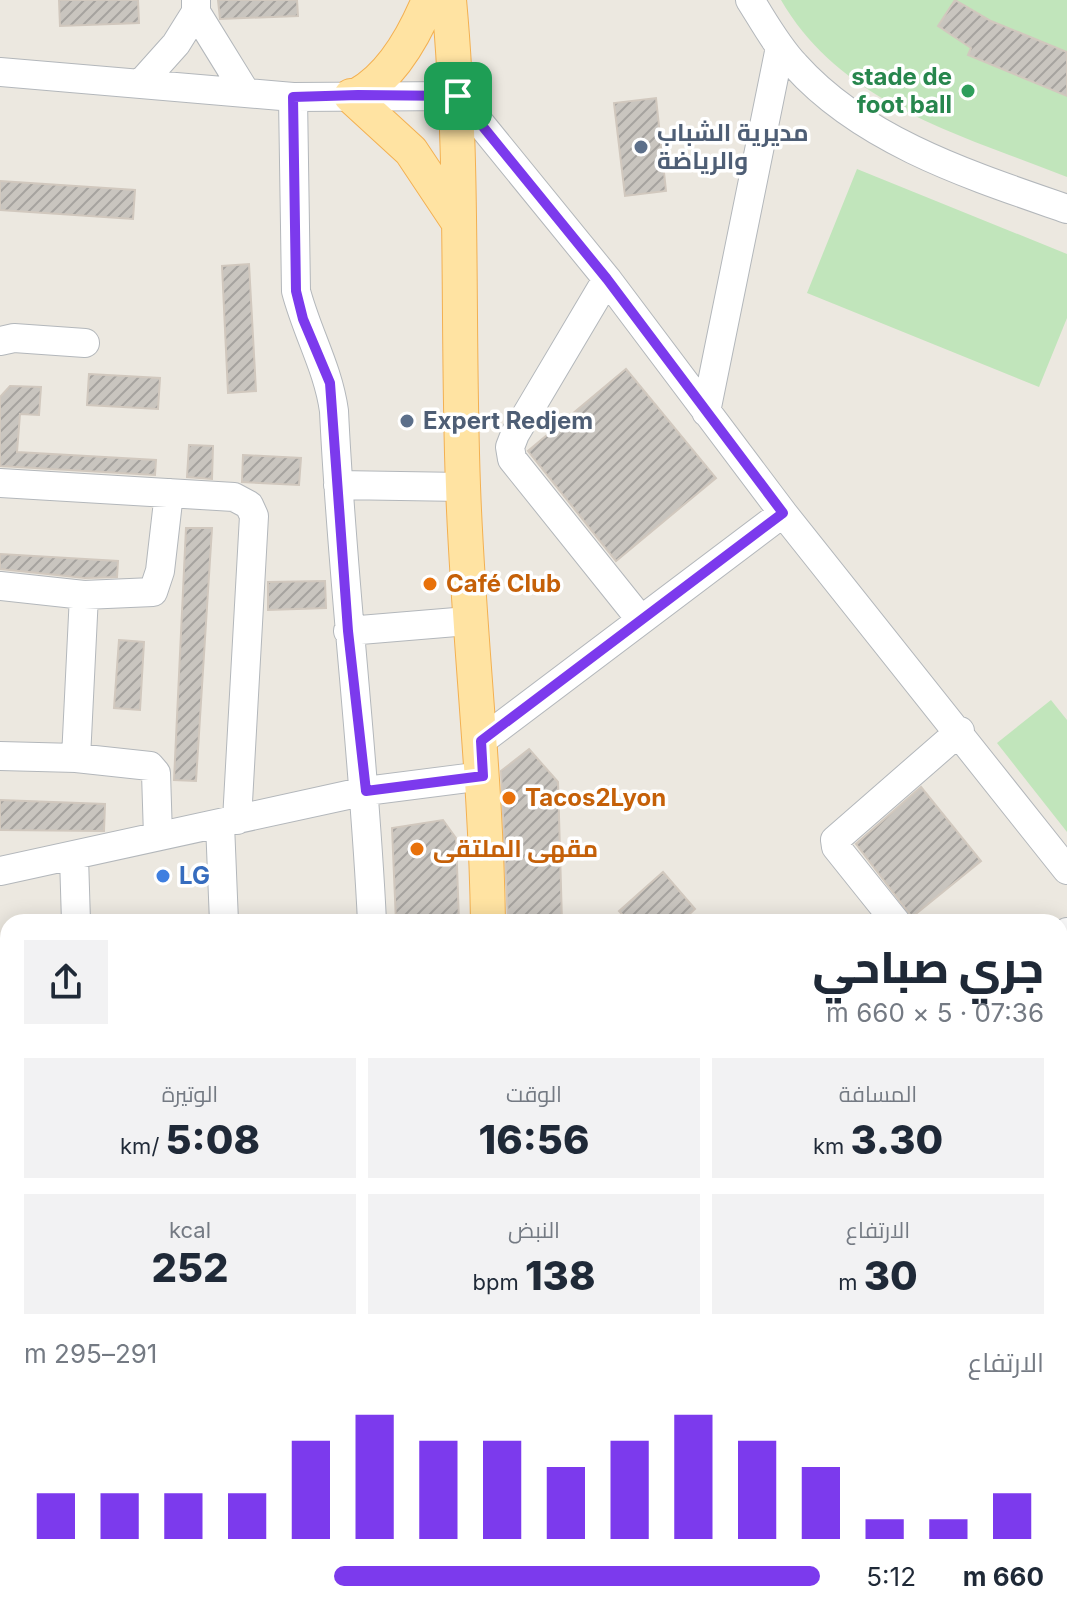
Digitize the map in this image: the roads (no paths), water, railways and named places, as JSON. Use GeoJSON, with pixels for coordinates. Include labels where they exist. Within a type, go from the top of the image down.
{"type":"FeatureCollection","features":[{"type":"Feature","properties":{"kind":"main road"},"geometry":{"type":"LineString","coordinates":[[429,0],[418,24],[380,81],[354,96],[399,136],[457,220]]}},
{"type":"Feature","properties":{"kind":"main road"},"geometry":{"type":"LineString","coordinates":[[449,0],[458,96],[457,220],[468,621],[481,741],[488,914]]}},
{"type":"Feature","properties":{"kind":"street"},"geometry":{"type":"LineString","coordinates":[[750,0],[796,67],[830,97],[877,130],[932,158],[1067,209]]}},
{"type":"Feature","properties":{"kind":"street"},"geometry":{"type":"LineString","coordinates":[[142,82],[176,44],[196,6]]}},
{"type":"Feature","properties":{"kind":"street"},"geometry":{"type":"LineString","coordinates":[[196,6],[246,93]]}},
{"type":"Feature","properties":{"kind":"street"},"geometry":{"type":"LineString","coordinates":[[706,412],[780,47]]}},
{"type":"Feature","properties":{"kind":"street"},"geometry":{"type":"LineString","coordinates":[[0,72],[293,97],[458,96],[607,279],[783,513],[960,731],[1067,870]]}},
{"type":"Feature","properties":{"kind":"street"},"geometry":{"type":"LineString","coordinates":[[293,97],[296,291],[303,319],[330,383],[348,631],[366,791],[372,914]]}},
{"type":"Feature","properties":{"kind":"street"},"geometry":{"type":"LineString","coordinates":[[607,279],[510,447],[512,459],[641,620]]}},
{"type":"Feature","properties":{"kind":"street"},"geometry":{"type":"LineString","coordinates":[[0,341],[14,338],[85,343]]}},
{"type":"Feature","properties":{"kind":"street"},"geometry":{"type":"LineString","coordinates":[[0,483],[234,497],[249,505],[254,516],[228,822],[224,914]]}},
{"type":"Feature","properties":{"kind":"street"},"geometry":{"type":"LineString","coordinates":[[338,485],[463,487]]}},
{"type":"Feature","properties":{"kind":"street"},"geometry":{"type":"LineString","coordinates":[[0,586],[84,595],[153,592],[160,571],[169,493]]}},
{"type":"Feature","properties":{"kind":"street"},"geometry":{"type":"LineString","coordinates":[[481,741],[783,513]]}},
{"type":"Feature","properties":{"kind":"street"},"geometry":{"type":"LineString","coordinates":[[76,758],[84,595]]}},
{"type":"Feature","properties":{"kind":"street"},"geometry":{"type":"LineString","coordinates":[[348,631],[468,621]]}},
{"type":"Feature","properties":{"kind":"street"},"geometry":{"type":"LineString","coordinates":[[890,914],[836,847],[835,840],[960,731]]}},
{"type":"Feature","properties":{"kind":"street"},"geometry":{"type":"LineString","coordinates":[[0,756],[76,758],[150,766],[156,773],[158,836]]}},
{"type":"Feature","properties":{"kind":"street"},"geometry":{"type":"LineString","coordinates":[[0,871],[366,791],[483,776]]}},
{"type":"Feature","properties":{"kind":"street"},"geometry":{"type":"LineString","coordinates":[[74,857],[76,914]]}},
{"type":"Feature","properties":{"kind":"place","name":"stade de foot ball"},"geometry":{"type":"Point","coordinates":[968,91]}},
{"type":"Feature","properties":{"kind":"place","name":"مديرية الشباب والرياضة"},"geometry":{"type":"Point","coordinates":[641,147]}},
{"type":"Feature","properties":{"kind":"place","name":"Expert Redjem"},"geometry":{"type":"Point","coordinates":[407,421]}},
{"type":"Feature","properties":{"kind":"place","name":"Café Club"},"geometry":{"type":"Point","coordinates":[430,584]}},
{"type":"Feature","properties":{"kind":"place","name":"Tacos2Lyon"},"geometry":{"type":"Point","coordinates":[509,798]}},
{"type":"Feature","properties":{"kind":"place","name":"مقهى الملتقى"},"geometry":{"type":"Point","coordinates":[417,849]}},
{"type":"Feature","properties":{"kind":"place","name":"LG"},"geometry":{"type":"Point","coordinates":[163,876]}}]}
